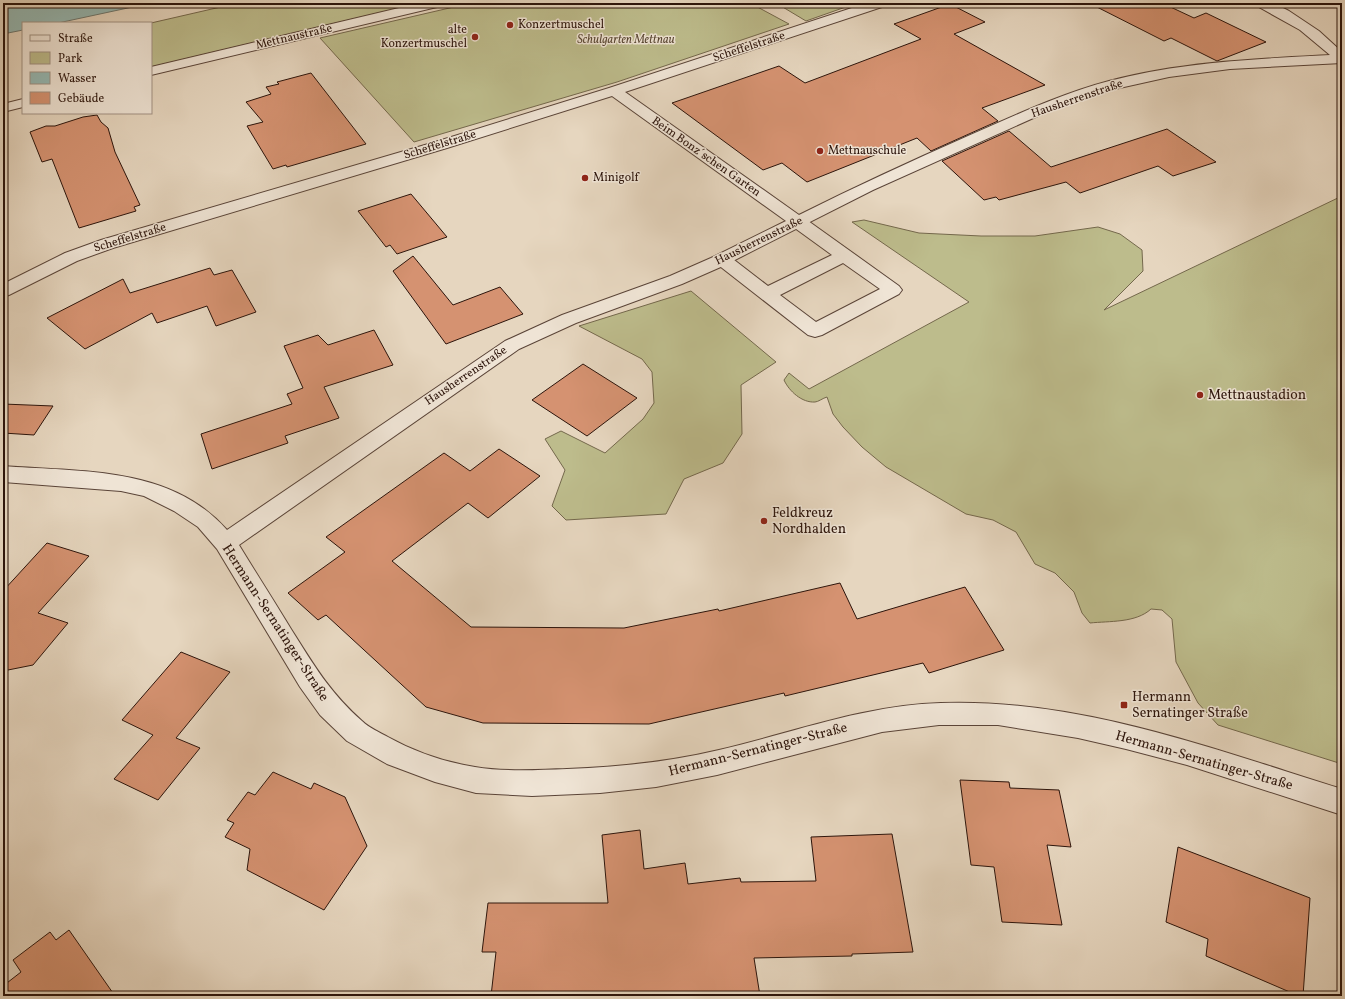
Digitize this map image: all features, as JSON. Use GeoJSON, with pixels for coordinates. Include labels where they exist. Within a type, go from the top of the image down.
{"type":"FeatureCollection","features":[{"type":"Feature","properties":{"kind":"street","name":"Mettnaustraße"},"geometry":{"type":"LineString","coordinates":[[152,71],[437,3]]}},
{"type":"Feature","properties":{"kind":"street","name":"Scheffelstraße"},"geometry":{"type":"LineString","coordinates":[[3,291],[71,256],[107,244],[614,92],[880,3]]}},
{"type":"Feature","properties":{"kind":"street"},"geometry":{"type":"LineString","coordinates":[[1262,3],[1276,9],[1308,29],[1326,43],[1342,59]]}},
{"type":"Feature","properties":{"kind":"street","name":"Hausherrenstraße"},"geometry":{"type":"LineString","coordinates":[[225,544],[512,345],[569,318],[676,280],[723,260],[867,188],[1053,104],[1112,85],[1169,73],[1230,65],[1342,59]]}},
{"type":"Feature","properties":{"kind":"street","name":"Beim Bonz´schen Garten"},"geometry":{"type":"LineString","coordinates":[[614,92],[798,222]]}},
{"type":"Feature","properties":{"kind":"street"},"geometry":{"type":"LineString","coordinates":[[3,108],[22,103]]}},
{"type":"Feature","properties":{"kind":"street"},"geometry":{"type":"LineString","coordinates":[[723,260],[815,331],[894,290],[798,222]]}},
{"type":"Feature","properties":{"kind":"street"},"geometry":{"type":"LineString","coordinates":[[767,294],[844,256]]}},
{"type":"Feature","properties":{"kind":"street","name":"Hermann-Sernatinger-Straße"},"geometry":{"type":"LineString","coordinates":[[3,474],[122,483],[149,489],[182,505],[206,521],[225,544],[309,679],[329,707],[356,733],[396,755],[435,770],[476,780],[532,783],[600,780],[656,775],[717,763],[882,720],[939,714],[998,714],[1078,726],[1187,752],[1342,802]]}},
{"type":"Feature","properties":{"kind":"green space"},"geometry":{"type":"Polygon","coordinates":[[[238,3],[420,3],[152,67],[152,23],[238,3]]]}},
{"type":"Feature","properties":{"kind":"green space","name":"Schulgarten Mettnau"},"geometry":{"type":"Polygon","coordinates":[[[471,3],[750,3],[789,24],[617,82],[414,142],[320,38],[471,3]]]}},
{"type":"Feature","properties":{"kind":"green space"},"geometry":{"type":"Polygon","coordinates":[[[776,3],[857,3],[806,21],[776,3]]]}},
{"type":"Feature","properties":{"kind":"green space"},"geometry":{"type":"Polygon","coordinates":[[[1342,196],[1342,764],[1218,725],[1198,703],[1176,662],[1172,619],[1162,610],[1151,609],[1145,614],[1130,619],[1090,623],[1082,613],[1074,592],[1055,573],[1035,564],[1016,532],[993,520],[966,514],[886,467],[862,447],[843,427],[833,414],[827,397],[816,402],[805,401],[796,396],[784,380],[789,373],[809,389],[969,302],[852,222],[864,220],[919,233],[981,236],[1035,236],[1098,227],[1120,234],[1142,250],[1143,271],[1104,310],[1342,196]]]}},
{"type":"Feature","properties":{"kind":"green space"},"geometry":{"type":"Polygon","coordinates":[[[691,291],[776,362],[741,385],[742,434],[723,463],[684,479],[666,514],[566,520],[552,506],[565,470],[545,439],[561,431],[605,453],[643,419],[654,403],[652,372],[642,359],[579,326],[691,291]]]}},
{"type":"Feature","properties":{"kind":"water"},"geometry":{"type":"Polygon","coordinates":[[[3,3],[151,3],[63,22],[22,22],[22,30],[3,34],[3,3]]]}},
{"type":"Feature","properties":{"kind":"building"},"geometry":{"type":"Polygon","coordinates":[[[1089,3],[1162,3],[1194,18],[1206,13],[1266,42],[1217,61],[1171,38],[1164,41],[1089,3]]]}},
{"type":"Feature","properties":{"kind":"building","name":"Mettnauschule"},"geometry":{"type":"Polygon","coordinates":[[[950,4],[985,22],[954,34],[1045,85],[982,108],[998,121],[931,151],[917,138],[807,182],[782,163],[763,170],[672,103],[779,66],[805,83],[921,39],[894,24],[950,4]]]}},
{"type":"Feature","properties":{"kind":"building"},"geometry":{"type":"Polygon","coordinates":[[[311,73],[366,144],[287,167],[286,165],[273,169],[247,126],[263,122],[246,102],[271,94],[266,87],[279,84],[277,82],[311,73]]]}},
{"type":"Feature","properties":{"kind":"building"},"geometry":{"type":"Polygon","coordinates":[[[97,115],[101,122],[108,128],[115,152],[140,205],[134,207],[136,211],[79,228],[52,159],[42,162],[30,132],[46,126],[55,126],[83,117],[97,115]]]}},
{"type":"Feature","properties":{"kind":"building"},"geometry":{"type":"Polygon","coordinates":[[[1167,129],[1216,162],[1173,176],[1158,166],[1080,193],[1066,182],[999,200],[996,197],[984,200],[942,161],[1009,131],[1051,167],[1167,129]]]}},
{"type":"Feature","properties":{"kind":"building"},"geometry":{"type":"Polygon","coordinates":[[[411,194],[447,237],[397,254],[390,245],[386,247],[358,211],[411,194]]]}},
{"type":"Feature","properties":{"kind":"building"},"geometry":{"type":"Polygon","coordinates":[[[413,256],[453,305],[500,287],[523,314],[446,344],[393,271],[413,256]]]}},
{"type":"Feature","properties":{"kind":"building"},"geometry":{"type":"Polygon","coordinates":[[[210,268],[214,275],[232,270],[256,312],[216,326],[207,306],[157,323],[152,313],[85,349],[47,318],[123,279],[130,293],[210,268]]]}},
{"type":"Feature","properties":{"kind":"building"},"geometry":{"type":"Polygon","coordinates":[[[374,330],[393,365],[324,387],[339,418],[285,436],[288,443],[212,469],[201,434],[292,404],[287,394],[303,388],[284,346],[318,335],[328,345],[374,330]]]}},
{"type":"Feature","properties":{"kind":"building"},"geometry":{"type":"Polygon","coordinates":[[[583,364],[637,398],[587,436],[532,400],[583,364]]]}},
{"type":"Feature","properties":{"kind":"building"},"geometry":{"type":"Polygon","coordinates":[[[3,404],[53,406],[34,435],[3,433],[3,404]]]}},
{"type":"Feature","properties":{"kind":"building"},"geometry":{"type":"Polygon","coordinates":[[[499,449],[540,476],[488,518],[468,503],[392,561],[471,627],[624,628],[718,609],[719,611],[840,583],[857,619],[965,587],[1004,650],[929,673],[923,663],[785,696],[784,693],[649,724],[483,723],[426,707],[326,615],[318,620],[288,593],[345,552],[326,537],[444,453],[470,471],[499,449]]]}},
{"type":"Feature","properties":{"kind":"building"},"geometry":{"type":"Polygon","coordinates":[[[47,543],[89,556],[38,613],[68,623],[33,665],[3,671],[3,591],[47,543]]]}},
{"type":"Feature","properties":{"kind":"building"},"geometry":{"type":"Polygon","coordinates":[[[181,652],[230,672],[176,738],[200,748],[158,800],[114,779],[153,735],[122,720],[181,652]]]}},
{"type":"Feature","properties":{"kind":"building"},"geometry":{"type":"Polygon","coordinates":[[[273,772],[311,789],[314,783],[345,797],[367,846],[324,910],[247,870],[250,849],[225,837],[234,823],[227,820],[248,792],[255,795],[273,772]]]}},
{"type":"Feature","properties":{"kind":"building"},"geometry":{"type":"Polygon","coordinates":[[[960,780],[1009,782],[1010,788],[1059,790],[1071,847],[1047,845],[1062,925],[1002,922],[994,867],[971,865],[960,780]]]}},
{"type":"Feature","properties":{"kind":"building"},"geometry":{"type":"Polygon","coordinates":[[[640,830],[644,869],[685,863],[688,884],[740,878],[741,882],[816,881],[811,837],[892,834],[913,952],[852,954],[852,956],[754,958],[760,996],[491,996],[496,952],[482,952],[488,903],[608,903],[602,835],[640,830]]]}},
{"type":"Feature","properties":{"kind":"building"},"geometry":{"type":"Polygon","coordinates":[[[1178,847],[1310,898],[1303,996],[1299,996],[1206,956],[1208,939],[1166,922],[1178,847]]]}},
{"type":"Feature","properties":{"kind":"building"},"geometry":{"type":"Polygon","coordinates":[[[69,930],[115,996],[3,996],[3,986],[21,972],[13,960],[50,932],[56,940],[69,930]]]}},
{"type":"Feature","properties":{"kind":"place","name":"Konzertmuschel"},"geometry":{"type":"Point","coordinates":[510,25]}},
{"type":"Feature","properties":{"kind":"place","name":"alte Konzertmuschel"},"geometry":{"type":"Point","coordinates":[475,37]}},
{"type":"Feature","properties":{"kind":"place","name":"Mettnauschule"},"geometry":{"type":"Point","coordinates":[820,151]}},
{"type":"Feature","properties":{"kind":"place","name":"Minigolf"},"geometry":{"type":"Point","coordinates":[585,178]}},
{"type":"Feature","properties":{"kind":"place","name":"Mettnaustadion"},"geometry":{"type":"Point","coordinates":[1200,395]}},
{"type":"Feature","properties":{"kind":"place","name":"Feldkreuz Nordhalden"},"geometry":{"type":"Point","coordinates":[764,521]}},
{"type":"Feature","properties":{"kind":"place","name":"Hermann Sernatinger Straße"},"geometry":{"type":"Point","coordinates":[1124,705]}}]}
